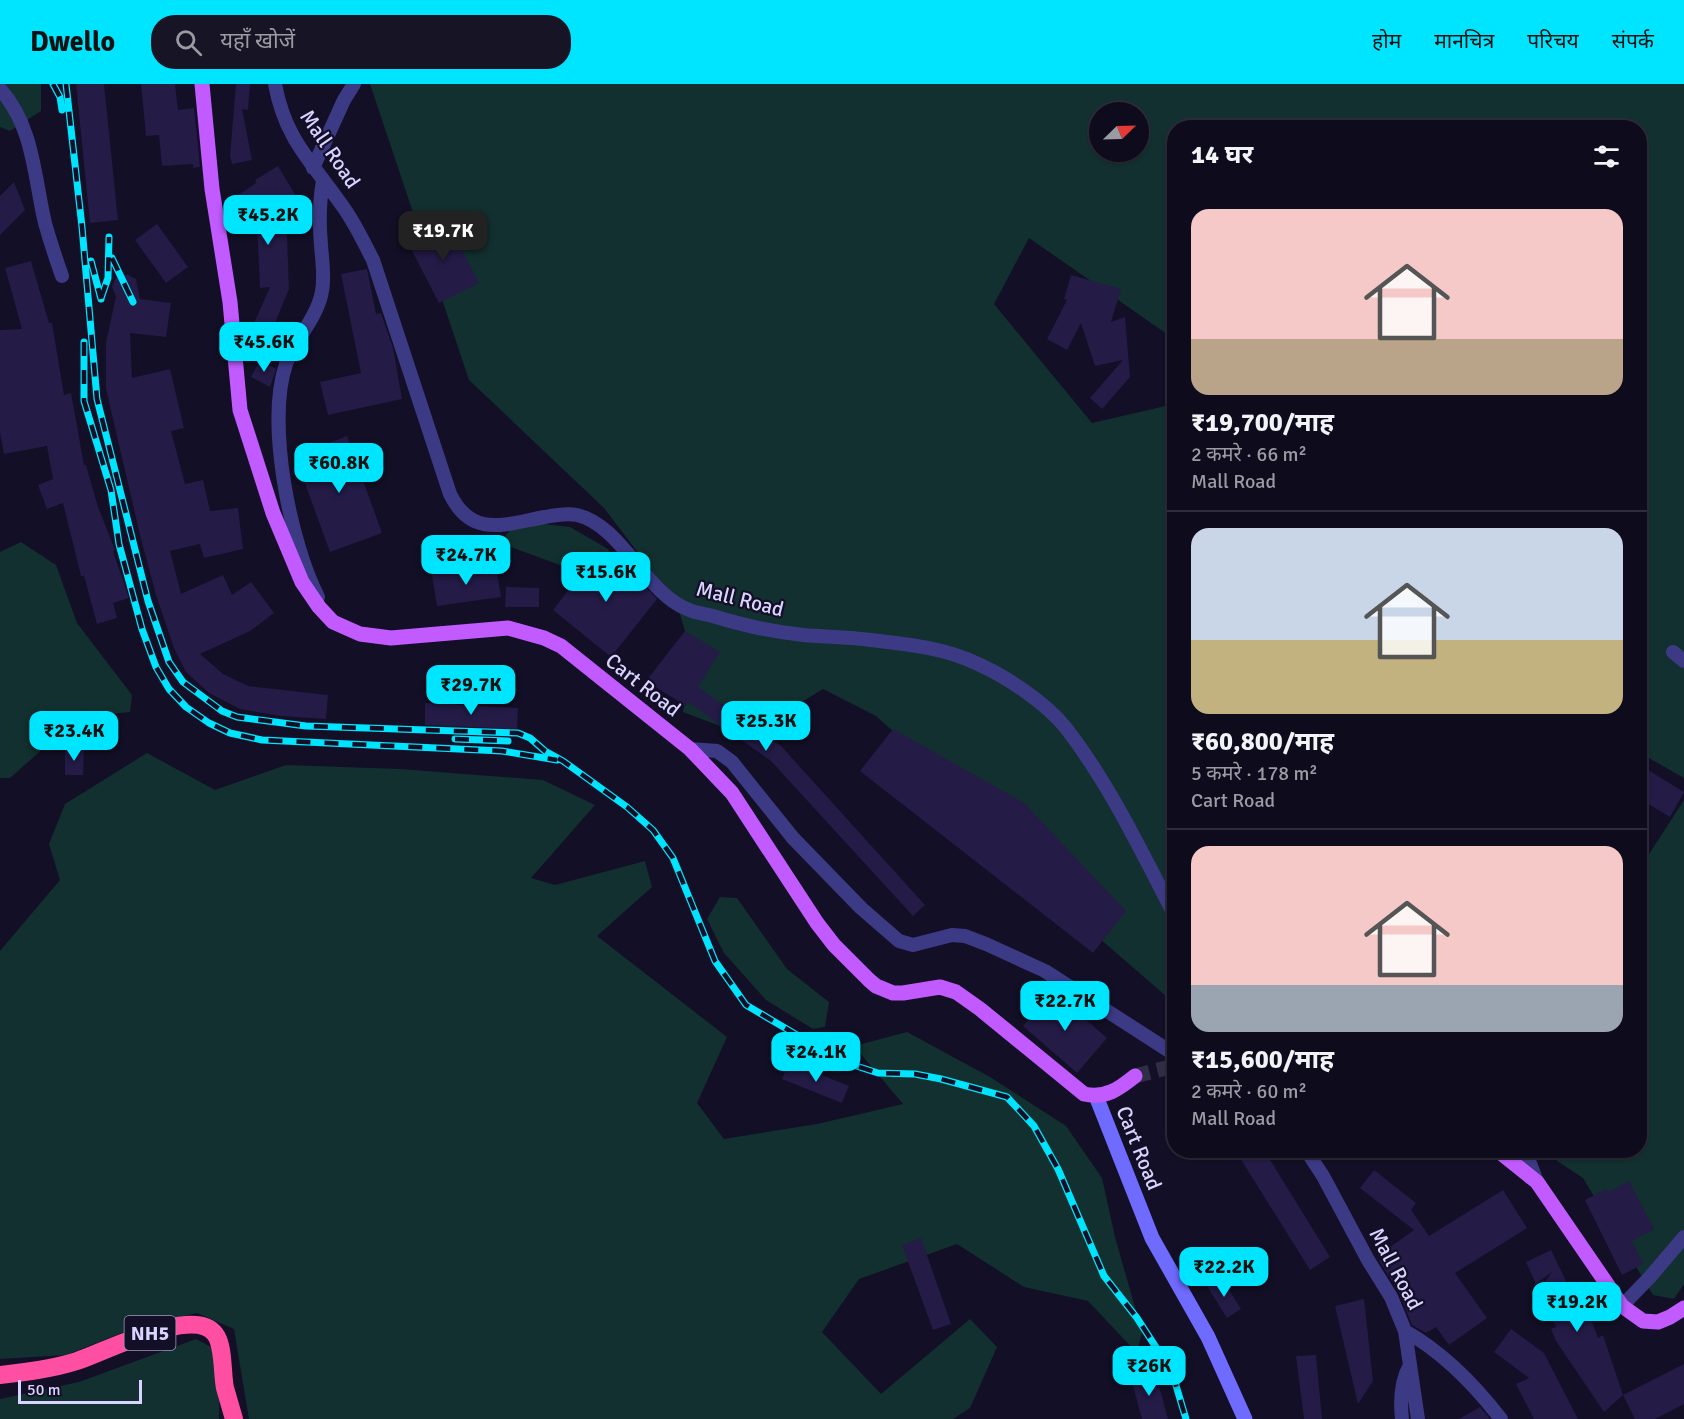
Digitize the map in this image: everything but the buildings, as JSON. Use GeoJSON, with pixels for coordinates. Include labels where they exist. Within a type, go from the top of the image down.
{"type":"FeatureCollection","features":[{"type":"Feature","properties":{"kind":"highway","name":"NH5"},"geometry":{"type":"LineString","coordinates":[[0,1375],[34,1371],[77,1361],[167,1328],[201,1325],[209,1328],[218,1340],[225,1387],[234,1419]]}},
{"type":"Feature","properties":{"kind":"main road","name":"Cart Road"},"geometry":{"type":"LineString","coordinates":[[201,84],[212,189],[230,302],[240,410],[273,513],[294,568],[319,607],[333,622],[350,631],[370,636],[391,638],[497,628],[515,629],[561,646],[690,749],[737,799],[817,923],[834,945],[876,986],[892,993],[940,987],[956,992],[980,1009],[1079,1092],[1096,1096],[1152,1238],[1208,1337],[1245,1419]]}},
{"type":"Feature","properties":{"kind":"main road"},"geometry":{"type":"LineString","coordinates":[[1096,1096],[1115,1091],[1135,1076]]}},
{"type":"Feature","properties":{"kind":"main road"},"geometry":{"type":"LineString","coordinates":[[1507,1158],[1537,1182],[1622,1306],[1643,1321],[1658,1322],[1684,1308]]}},
{"type":"Feature","properties":{"kind":"street","name":"Mall Road"},"geometry":{"type":"LineString","coordinates":[[275,84],[278,104],[288,129],[313,168],[341,203],[373,260],[450,494],[457,507],[468,519],[479,524],[498,525],[559,515],[577,515],[600,526],[667,597],[686,609],[733,623],[802,635],[844,637],[922,646],[976,663],[1001,676],[1041,704],[1065,727],[1125,819],[1167,900]]}},
{"type":"Feature","properties":{"kind":"street"},"geometry":{"type":"LineString","coordinates":[[313,168],[333,121],[354,84]]}},
{"type":"Feature","properties":{"kind":"street"},"geometry":{"type":"LineString","coordinates":[[0,89],[13,107],[28,139],[37,170],[45,224],[62,276]]}},
{"type":"Feature","properties":{"kind":"street"},"geometry":{"type":"LineString","coordinates":[[323,181],[319,212],[323,288],[318,304],[292,350],[286,366],[282,380],[279,416],[284,477],[295,538],[312,585],[333,622]]}},
{"type":"Feature","properties":{"kind":"street"},"geometry":{"type":"LineString","coordinates":[[690,749],[712,750],[723,754],[739,770],[793,838],[861,908],[899,941],[913,945],[952,935],[965,936],[986,944],[1045,971],[1167,1049]]}},
{"type":"Feature","properties":{"kind":"street","name":"Mall Road"},"geometry":{"type":"LineString","coordinates":[[1311,1158],[1391,1297],[1405,1331],[1418,1419]]}},
{"type":"Feature","properties":{"kind":"street"},"geometry":{"type":"LineString","coordinates":[[1528,1158],[1537,1182]]}},
{"type":"Feature","properties":{"kind":"street"},"geometry":{"type":"LineString","coordinates":[[1622,1306],[1684,1237]]}},
{"type":"Feature","properties":{"kind":"street"},"geometry":{"type":"LineString","coordinates":[[1405,1331],[1418,1338],[1458,1369],[1484,1397],[1500,1419]]}},
{"type":"Feature","properties":{"kind":"street"},"geometry":{"type":"LineString","coordinates":[[1402,1419],[1402,1391],[1405,1375],[1411,1363]]}},
{"type":"Feature","properties":{"kind":"green space"},"geometry":{"type":"Polygon","coordinates":[[[0,84],[41,84],[41,111],[10,131],[0,127],[0,84]]]}},
{"type":"Feature","properties":{"kind":"green space"},"geometry":{"type":"Polygon","coordinates":[[[370,84],[1684,84],[1684,778],[1647,757],[1647,120],[1167,120],[1167,334],[1029,238],[994,304],[1092,423],[1167,406],[1167,997],[1091,931],[970,800],[876,716],[823,689],[746,736],[683,712],[693,658],[677,604],[604,508],[469,380],[370,84]]]}},
{"type":"Feature","properties":{"kind":"green space"},"geometry":{"type":"Polygon","coordinates":[[[518,521],[570,527],[608,549],[630,583],[587,575],[505,545],[505,536],[518,521]]]}},
{"type":"Feature","properties":{"kind":"green space"},"geometry":{"type":"Polygon","coordinates":[[[21,542],[56,565],[77,623],[132,695],[130,712],[79,717],[10,778],[0,778],[0,552],[21,542]]]}},
{"type":"Feature","properties":{"kind":"green space"},"geometry":{"type":"Polygon","coordinates":[[[147,753],[215,790],[286,765],[400,769],[543,780],[595,805],[531,878],[555,885],[645,861],[652,887],[597,936],[727,1037],[697,1103],[724,1139],[817,1124],[903,1104],[854,1046],[907,1032],[990,1077],[1066,1126],[1102,1178],[1115,1237],[1142,1332],[1137,1353],[1088,1301],[1024,1287],[957,1244],[859,1279],[822,1332],[881,1394],[970,1319],[997,1347],[970,1408],[953,1419],[249,1419],[234,1329],[197,1313],[142,1325],[66,1355],[0,1359],[0,951],[60,880],[49,844],[65,804],[147,753]]]}},
{"type":"Feature","properties":{"kind":"green space"},"geometry":{"type":"Polygon","coordinates":[[[1684,800],[1684,1284],[1674,1299],[1653,1295],[1583,1178],[1553,1158],[1647,1158],[1647,857],[1684,800]]]}},
{"type":"Feature","properties":{"kind":"green space"},"geometry":{"type":"Polygon","coordinates":[[[720,897],[737,898],[787,969],[829,1002],[825,1027],[813,1029],[766,1000],[724,953],[707,919],[720,897]]]}},
{"type":"Feature","properties":{"kind":"green space"},"geometry":{"type":"Polygon","coordinates":[[[196,1339],[211,1347],[220,1370],[219,1419],[0,1419],[0,1399],[79,1382],[196,1339]]]}},
{"type":"Feature","properties":{"kind":"tunnel"},"geometry":{"type":"LineString","coordinates":[[1135,1076],[1167,1068]]}},
{"type":"Feature","properties":{"kind":"railway"},"geometry":{"type":"LineString","coordinates":[[53,84],[60,97],[62,110]]}},
{"type":"Feature","properties":{"kind":"railway"},"geometry":{"type":"LineString","coordinates":[[66,84],[82,227],[97,399],[148,601],[169,662],[183,682],[222,711],[237,717],[306,726],[518,733],[530,738],[545,751],[563,761],[627,807],[653,830],[673,858],[715,961],[746,1005],[841,1061],[878,1073],[915,1074],[1007,1097],[1034,1126],[1058,1169],[1104,1276],[1137,1318],[1172,1372],[1186,1419]]}},
{"type":"Feature","properties":{"kind":"railway"},"geometry":{"type":"LineString","coordinates":[[101,298],[108,278],[109,237]]}},
{"type":"Feature","properties":{"kind":"railway"},"geometry":{"type":"LineString","coordinates":[[112,258],[133,302]]}},
{"type":"Feature","properties":{"kind":"railway"},"geometry":{"type":"LineString","coordinates":[[91,261],[101,299]]}},
{"type":"Feature","properties":{"kind":"railway"},"geometry":{"type":"LineString","coordinates":[[84,342],[84,401],[111,490],[119,544],[142,629],[156,667],[169,689],[186,707],[209,723],[230,733],[262,740],[502,751],[557,760]]}},
{"type":"Feature","properties":{"kind":"railway"},"geometry":{"type":"LineString","coordinates":[[455,739],[508,741]]}}]}
